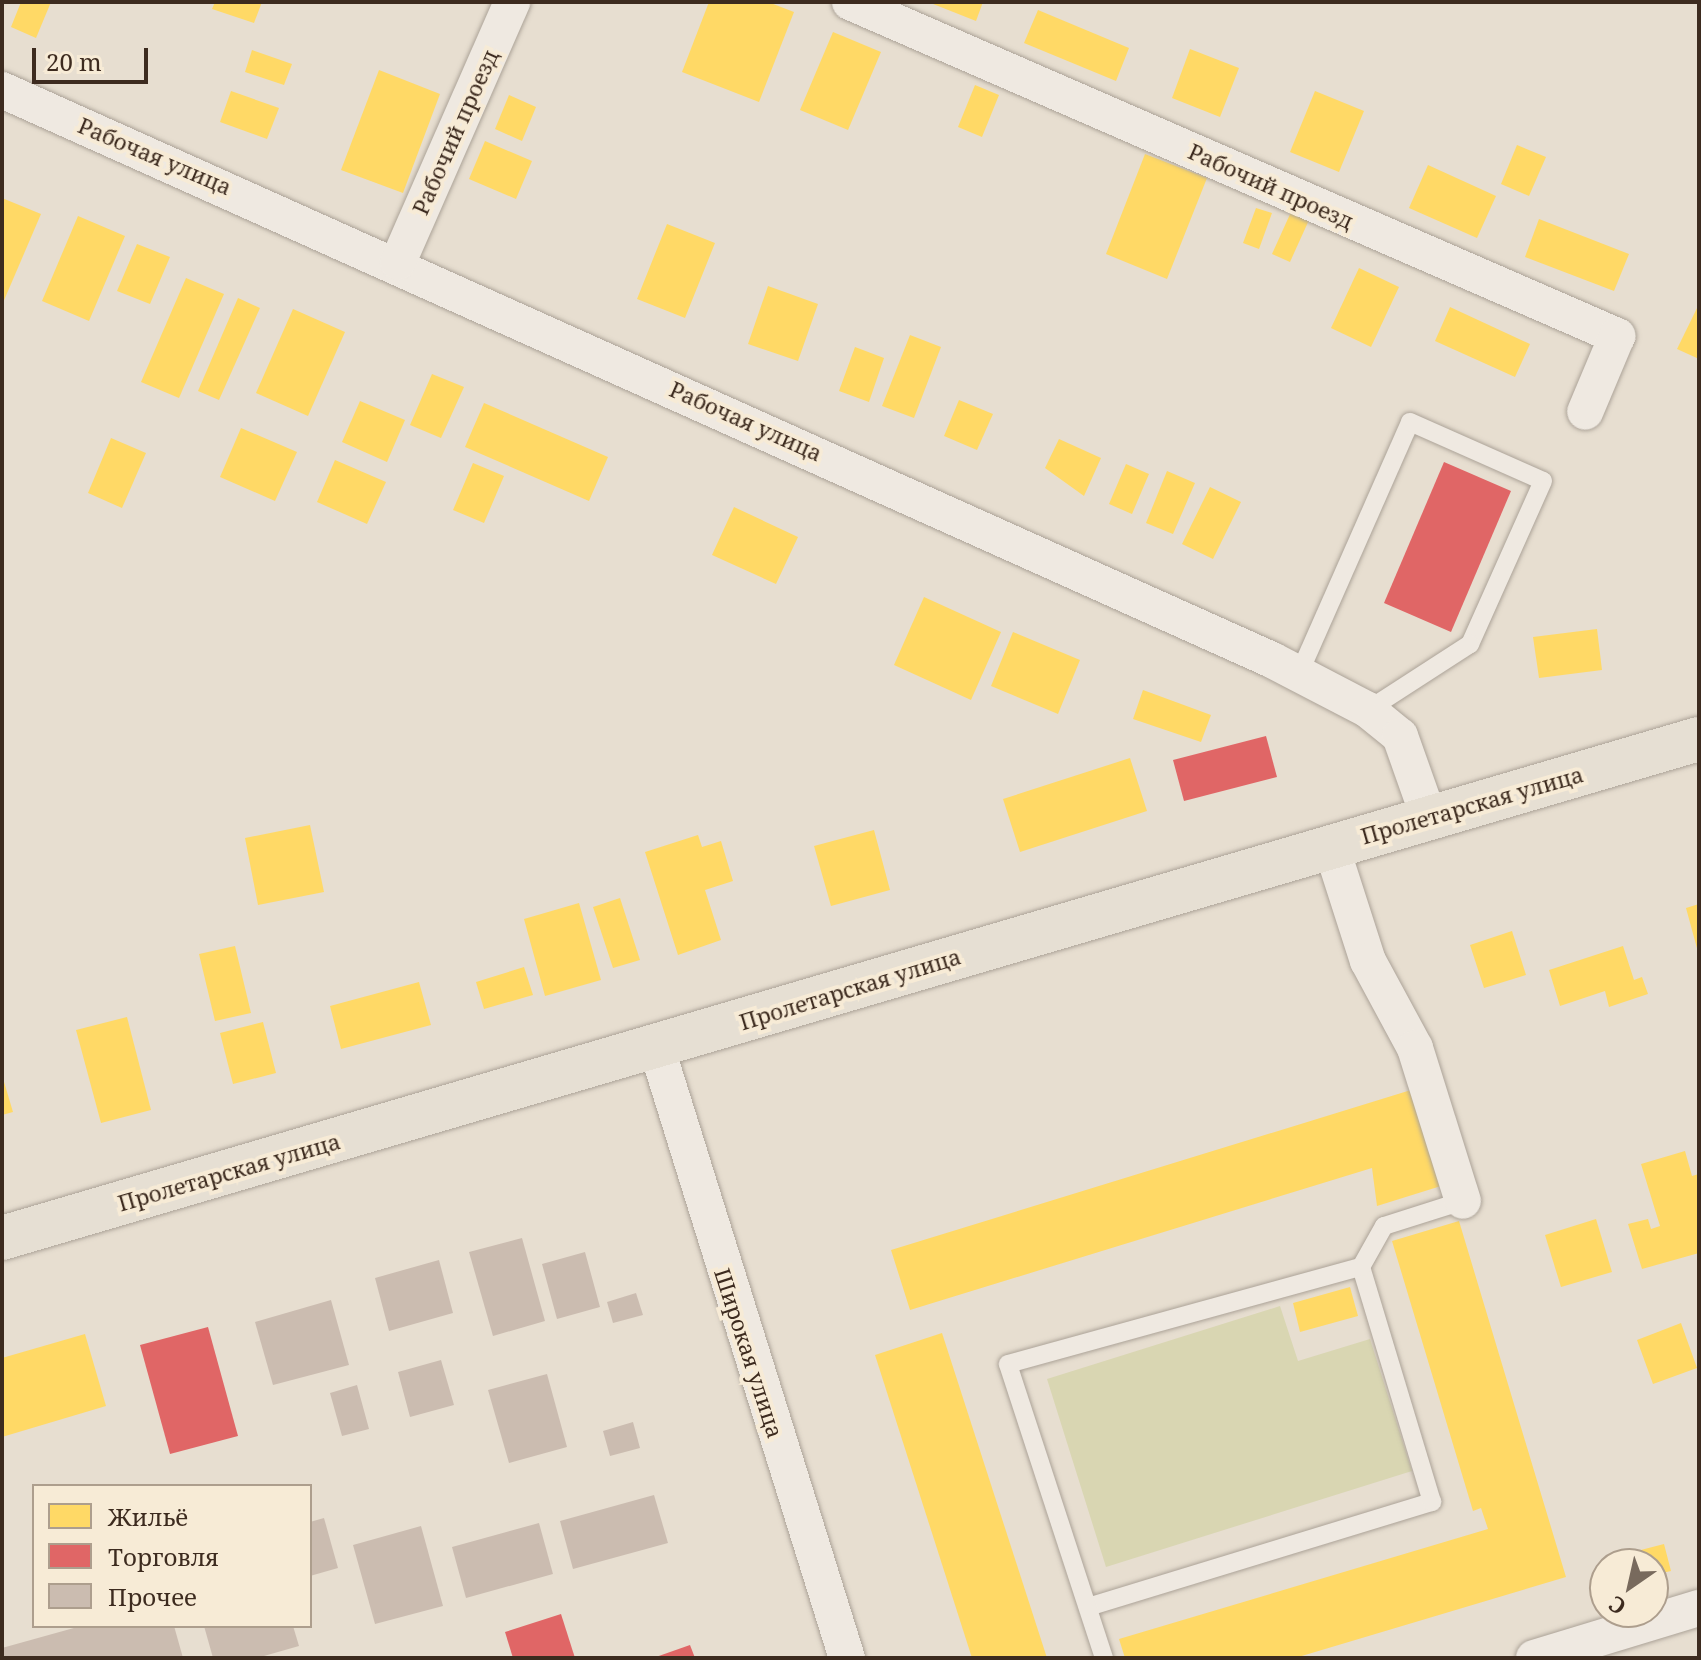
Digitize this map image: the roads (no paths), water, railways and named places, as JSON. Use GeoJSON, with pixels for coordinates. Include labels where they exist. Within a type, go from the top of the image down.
{"type":"FeatureCollection","features":[{"type":"Feature","properties":{"kind":"main road","name":"Пролетарская улица"},"geometry":{"type":"LineString","coordinates":[[2,1238],[1699,739]]}},
{"type":"Feature","properties":{"kind":"street","name":"Рабочий проезд"},"geometry":{"type":"LineString","coordinates":[[398,262],[512,2]]}},
{"type":"Feature","properties":{"kind":"street","name":"Рабочий проезд"},"geometry":{"type":"LineString","coordinates":[[850,2],[1617,336],[1585,412]]}},
{"type":"Feature","properties":{"kind":"street","name":"Рабочая улица"},"geometry":{"type":"LineString","coordinates":[[2,90],[398,262],[1299,674],[1368,710],[1400,736],[1429,818]]}},
{"type":"Feature","properties":{"kind":"street"},"geometry":{"type":"LineString","coordinates":[[1331,846],[1368,961],[1415,1048],[1463,1201]]}},
{"type":"Feature","properties":{"kind":"street","name":"Широкая улица"},"geometry":{"type":"LineString","coordinates":[[656,1046],[847,1658]]}},
{"type":"Feature","properties":{"kind":"street"},"geometry":{"type":"LineString","coordinates":[[1534,1658],[1699,1608]]}},
{"type":"Feature","properties":{"kind":"lane"},"geometry":{"type":"LineString","coordinates":[[1299,674],[1410,422],[1543,481],[1470,644],[1368,710]]}},
{"type":"Feature","properties":{"kind":"lane"},"geometry":{"type":"LineString","coordinates":[[1104,1658],[1008,1364],[1361,1267],[1384,1226],[1463,1201]]}},
{"type":"Feature","properties":{"kind":"lane"},"geometry":{"type":"LineString","coordinates":[[1088,1607],[1432,1502],[1361,1267]]}}]}
